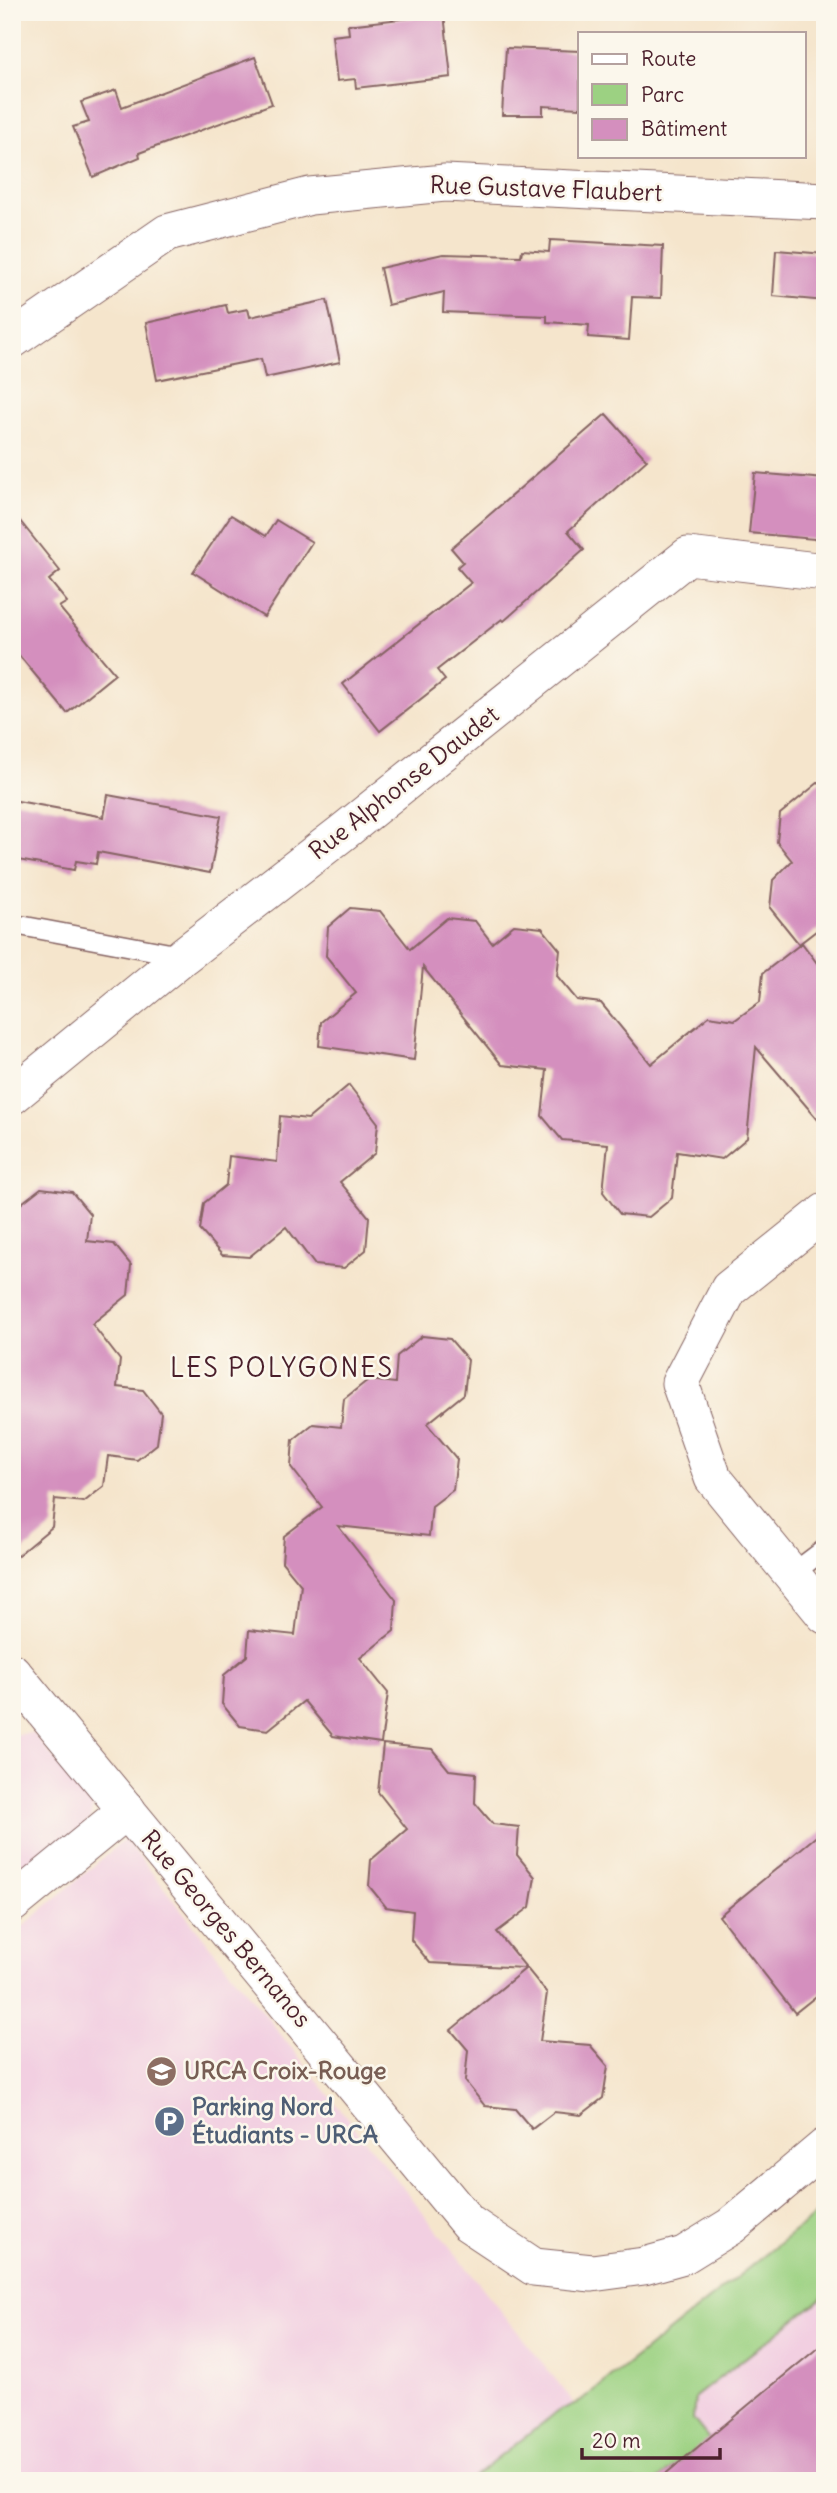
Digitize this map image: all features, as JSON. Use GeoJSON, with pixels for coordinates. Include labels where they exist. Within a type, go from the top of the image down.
{"type":"FeatureCollection","features":[{"type":"Feature","properties":{"kind":"street","name":"Rue Gustave Flaubert"},"geometry":{"type":"LineString","coordinates":[[12,340],[167,233],[310,196],[445,183],[825,201]]}},
{"type":"Feature","properties":{"kind":"street","name":"Rue Alphonse Daudet"},"geometry":{"type":"LineString","coordinates":[[12,1096],[183,956],[342,833],[688,556],[825,572]]}},
{"type":"Feature","properties":{"kind":"street"},"geometry":{"type":"LineString","coordinates":[[825,1212],[729,1289],[680,1383],[713,1478],[825,1615]]}},
{"type":"Feature","properties":{"kind":"street","name":"Rue Georges Bernanos"},"geometry":{"type":"LineString","coordinates":[[12,1672],[468,2223],[534,2267],[638,2278],[731,2227],[825,2147]]}},
{"type":"Feature","properties":{"kind":"street"},"geometry":{"type":"LineString","coordinates":[[12,1904],[127,1810]]}},
{"type":"Feature","properties":{"kind":"lane"},"geometry":{"type":"LineString","coordinates":[[12,924],[183,956]]}},
{"type":"Feature","properties":{"kind":"lane"},"geometry":{"type":"LineString","coordinates":[[792,1574],[825,1549]]}},
{"type":"Feature","properties":{"kind":"shaded area"},"geometry":{"type":"Polygon","coordinates":[[[33,1733],[93,1806],[90,1820],[12,1889],[12,1735],[33,1733]]]}},
{"type":"Feature","properties":{"kind":"shaded area","name":"URCA Croix-Rouge"},"geometry":{"type":"Polygon","coordinates":[[[125,1839],[576,2405],[825,2207],[825,2481],[12,2481],[12,1936],[125,1839]]]}},
{"type":"Feature","properties":{"kind":"green space"},"geometry":{"type":"Polygon","coordinates":[[[825,2207],[825,2296],[695,2397],[693,2419],[733,2469],[719,2481],[693,2451],[657,2481],[469,2481],[558,2411],[580,2402],[825,2207]]]}},
{"type":"Feature","properties":{"kind":"building"},"geometry":{"type":"Polygon","coordinates":[[[444,14],[451,77],[356,88],[355,79],[337,81],[332,36],[349,34],[348,25],[444,14]]]}},
{"type":"Feature","properties":{"kind":"building"},"geometry":{"type":"Polygon","coordinates":[[[506,48],[578,51],[578,108],[543,106],[543,115],[502,115],[506,48]]]}},
{"type":"Feature","properties":{"kind":"building"},"geometry":{"type":"Polygon","coordinates":[[[255,57],[272,104],[139,153],[140,157],[93,177],[73,127],[89,122],[81,102],[116,90],[122,107],[255,57]]]}},
{"type":"Feature","properties":{"kind":"building"},"geometry":{"type":"Polygon","coordinates":[[[550,240],[663,246],[661,298],[632,297],[629,340],[588,337],[589,325],[547,322],[547,316],[443,312],[444,292],[388,305],[380,268],[443,254],[521,256],[522,250],[549,252],[550,240]]]}},
{"type":"Feature","properties":{"kind":"building"},"geometry":{"type":"Polygon","coordinates":[[[776,250],[825,254],[825,301],[773,296],[776,250]]]}},
{"type":"Feature","properties":{"kind":"building"},"geometry":{"type":"Polygon","coordinates":[[[327,300],[340,362],[265,378],[261,359],[157,380],[146,323],[226,305],[228,313],[248,309],[250,317],[327,300]]]}},
{"type":"Feature","properties":{"kind":"building"},"geometry":{"type":"Polygon","coordinates":[[[606,414],[647,460],[568,531],[584,550],[504,621],[502,619],[437,670],[445,680],[380,731],[343,684],[471,583],[457,567],[463,562],[451,548],[606,414]]]}},
{"type":"Feature","properties":{"kind":"building"},"geometry":{"type":"Polygon","coordinates":[[[755,473],[825,479],[825,540],[749,533],[755,473]]]}},
{"type":"Feature","properties":{"kind":"building"},"geometry":{"type":"Polygon","coordinates":[[[12,511],[60,571],[49,580],[67,602],[59,607],[115,674],[67,713],[12,647],[12,511]]]}},
{"type":"Feature","properties":{"kind":"building"},"geometry":{"type":"Polygon","coordinates":[[[231,515],[266,536],[276,520],[312,542],[264,617],[193,572],[231,515]]]}},
{"type":"Feature","properties":{"kind":"building"},"geometry":{"type":"Polygon","coordinates":[[[825,777],[825,924],[799,944],[770,908],[773,880],[792,861],[777,842],[780,814],[825,777]]]}},
{"type":"Feature","properties":{"kind":"building"},"geometry":{"type":"Polygon","coordinates":[[[108,795],[221,816],[210,873],[98,852],[96,864],[76,861],[74,870],[12,859],[12,800],[104,817],[108,795]]]}},
{"type":"Feature","properties":{"kind":"building"},"geometry":{"type":"Polygon","coordinates":[[[350,908],[380,911],[410,949],[447,918],[475,921],[492,943],[514,925],[542,928],[560,950],[557,976],[577,1000],[601,1003],[651,1064],[709,1016],[735,1020],[760,1002],[763,973],[802,943],[825,974],[825,1128],[756,1047],[747,1138],[722,1159],[677,1152],[672,1198],[649,1217],[620,1214],[603,1192],[608,1144],[562,1140],[542,1116],[547,1070],[502,1065],[423,967],[414,1060],[319,1046],[321,1022],[356,993],[326,956],[328,927],[350,908]]]}},
{"type":"Feature","properties":{"kind":"building"},"geometry":{"type":"Polygon","coordinates":[[[349,1085],[378,1123],[375,1153],[340,1182],[369,1217],[366,1250],[344,1268],[315,1265],[286,1227],[249,1257],[222,1255],[200,1230],[204,1203],[226,1185],[229,1156],[277,1162],[280,1116],[308,1119],[349,1085]]]}},
{"type":"Feature","properties":{"kind":"building"},"geometry":{"type":"Polygon","coordinates":[[[41,1188],[72,1192],[90,1214],[87,1241],[114,1244],[131,1265],[128,1295],[92,1324],[120,1360],[117,1387],[143,1390],[161,1413],[157,1444],[137,1460],[108,1456],[104,1486],[84,1502],[55,1499],[52,1527],[12,1560],[12,1233],[15,1233],[18,1206],[41,1188]]]}},
{"type":"Feature","properties":{"kind":"building"},"geometry":{"type":"Polygon","coordinates":[[[422,1336],[450,1339],[468,1360],[464,1394],[427,1424],[457,1459],[453,1490],[432,1506],[429,1536],[338,1526],[396,1600],[394,1631],[360,1658],[388,1693],[381,1743],[333,1736],[304,1701],[268,1730],[240,1726],[222,1704],[224,1675],[247,1656],[249,1630],[295,1635],[301,1585],[282,1562],[284,1536],[322,1507],[291,1467],[293,1440],[313,1424],[341,1427],[344,1399],[368,1380],[395,1383],[397,1356],[422,1336]]]}},
{"type":"Feature","properties":{"kind":"building"},"geometry":{"type":"Polygon","coordinates":[[[383,1744],[432,1749],[449,1770],[476,1773],[475,1803],[493,1824],[519,1827],[517,1855],[535,1877],[530,1907],[497,1932],[547,1993],[540,2041],[590,2045],[608,2066],[603,2098],[581,2115],[554,2112],[532,2129],[515,2109],[485,2106],[465,2081],[468,2050],[451,2030],[526,1968],[430,1963],[411,1940],[413,1911],[386,1907],[369,1886],[371,1860],[407,1829],[378,1792],[383,1744]]]}},
{"type":"Feature","properties":{"kind":"building"},"geometry":{"type":"Polygon","coordinates":[[[825,1829],[825,1989],[795,2013],[719,1916],[825,1829]]]}},
{"type":"Feature","properties":{"kind":"building"},"geometry":{"type":"Polygon","coordinates":[[[825,2342],[825,2481],[657,2481],[752,2402],[825,2342]]]}},
{"type":"Feature","properties":{"kind":"place","name":"URCA Croix-Rouge"},"geometry":{"type":"Point","coordinates":[161,2071]}},
{"type":"Feature","properties":{"kind":"place","name":"Parking Nord Étudiants - URCA"},"geometry":{"type":"Point","coordinates":[169,2121]}},
{"type":"Feature","properties":{"kind":"district","name":"LES POLYGONES"},"geometry":{"type":"Point","coordinates":[282,1368]}}]}
